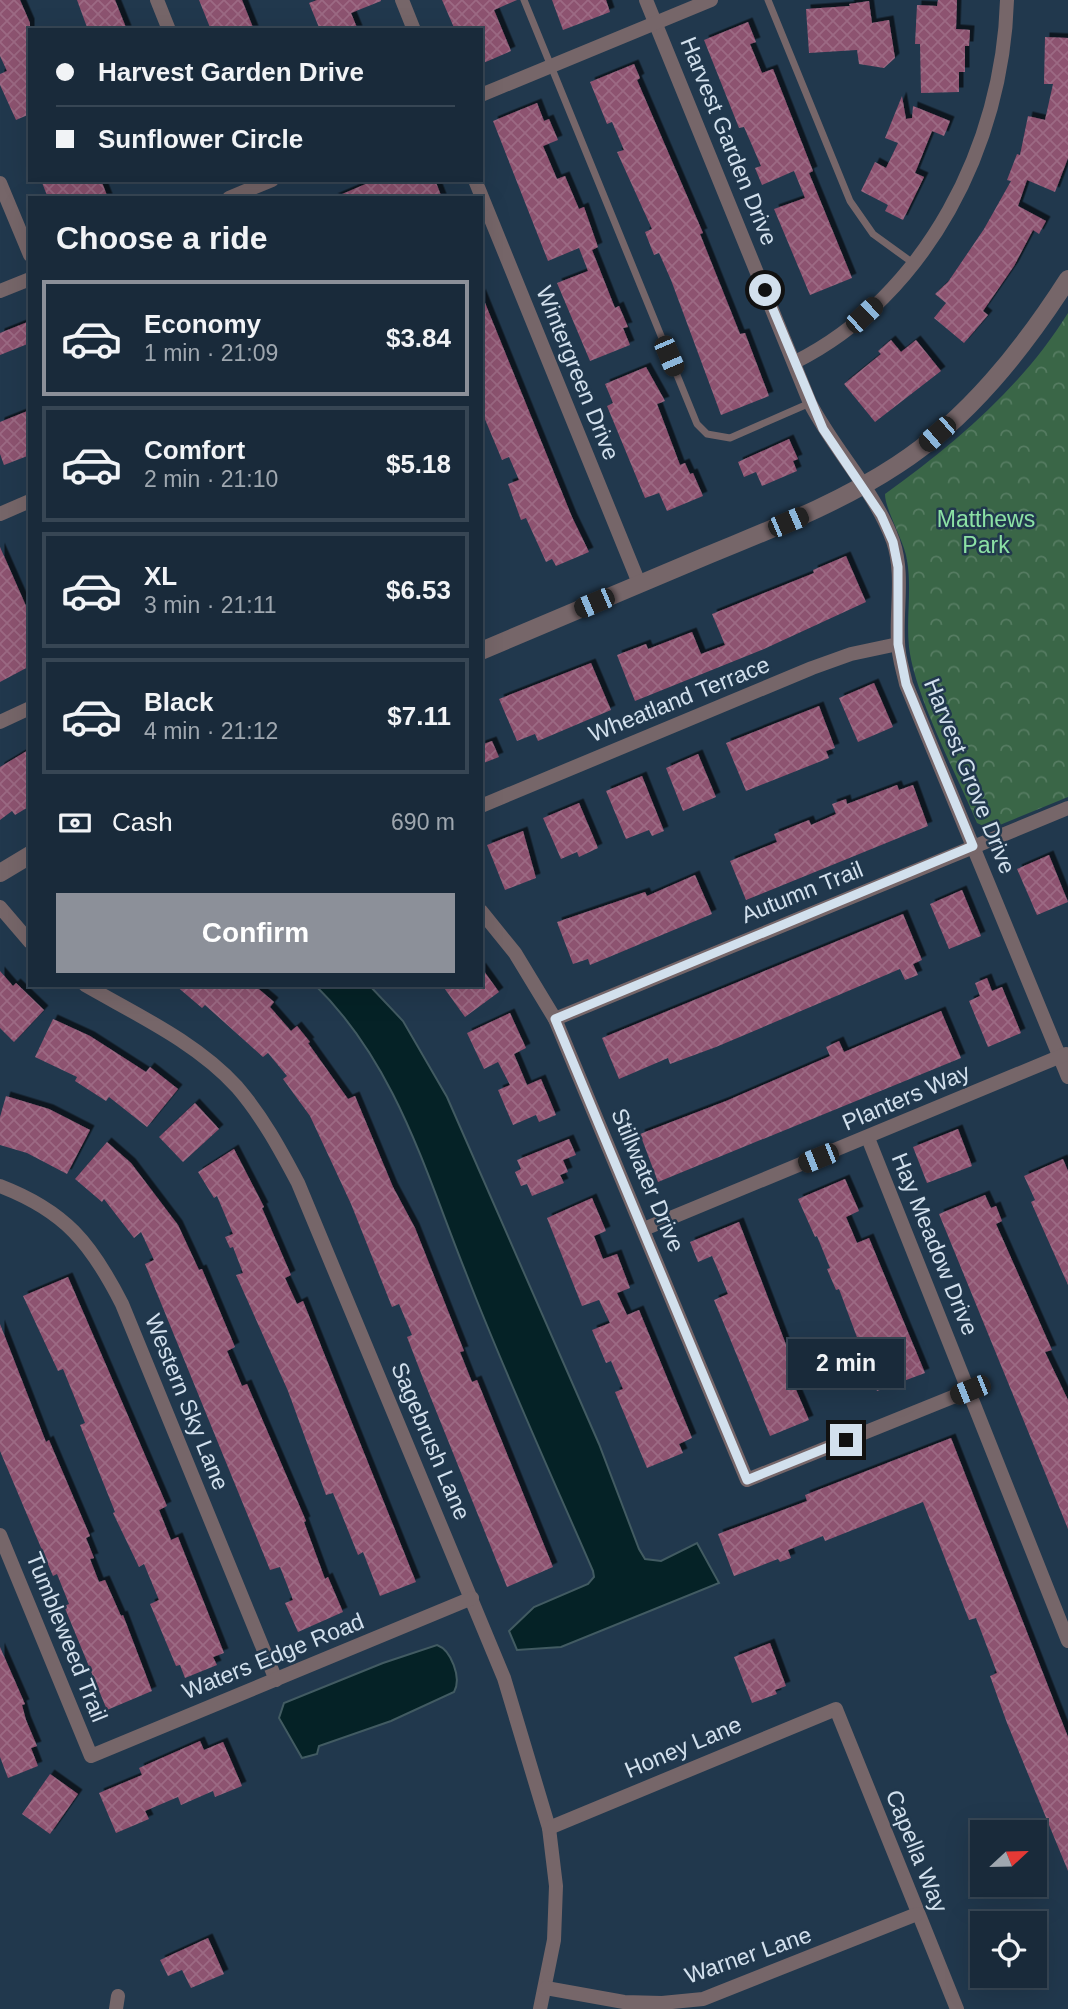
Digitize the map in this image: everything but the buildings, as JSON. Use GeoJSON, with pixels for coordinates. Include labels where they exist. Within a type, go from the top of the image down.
{"type":"FeatureCollection","features":[{"type":"Feature","properties":{"kind":"street"},"geometry":{"type":"LineString","coordinates":[[157,0],[168,28]]}},
{"type":"Feature","properties":{"kind":"street"},"geometry":{"type":"LineString","coordinates":[[402,0],[413,28]]}},
{"type":"Feature","properties":{"kind":"street","name":"Harvest Garden Drive"},"geometry":{"type":"LineString","coordinates":[[646,0],[810,403],[823,429],[862,486]]}},
{"type":"Feature","properties":{"kind":"street"},"geometry":{"type":"LineString","coordinates":[[483,94],[711,0]]}},
{"type":"Feature","properties":{"kind":"street"},"geometry":{"type":"LineString","coordinates":[[795,362],[830,343],[864,315],[913,263],[966,178],[987,123],[1003,63],[1007,0]]}},
{"type":"Feature","properties":{"kind":"street"},"geometry":{"type":"LineString","coordinates":[[233,196],[267,182]]}},
{"type":"Feature","properties":{"kind":"street"},"geometry":{"type":"LineString","coordinates":[[0,183],[28,250]]}},
{"type":"Feature","properties":{"kind":"street","name":"Wintergreen Drive"},"geometry":{"type":"LineString","coordinates":[[483,200],[639,583]]}},
{"type":"Feature","properties":{"kind":"street"},"geometry":{"type":"LineString","coordinates":[[483,650],[813,512],[862,486],[924,445],[969,404],[1031,335],[1068,279]]}},
{"type":"Feature","properties":{"kind":"street"},"geometry":{"type":"LineString","coordinates":[[0,291],[28,280]]}},
{"type":"Feature","properties":{"kind":"street","name":"Harvest Grove Drive"},"geometry":{"type":"LineString","coordinates":[[862,486],[881,515],[893,542],[898,567],[898,644],[906,684],[1064,1055],[1068,1077]]}},
{"type":"Feature","properties":{"kind":"street"},"geometry":{"type":"LineString","coordinates":[[0,514],[28,502]]}},
{"type":"Feature","properties":{"kind":"street","name":"Wheatland Terrace"},"geometry":{"type":"LineString","coordinates":[[483,805],[812,668],[852,654],[898,644]]}},
{"type":"Feature","properties":{"kind":"street"},"geometry":{"type":"LineString","coordinates":[[0,722],[28,709]]}},
{"type":"Feature","properties":{"kind":"street","name":"Autumn Trail"},"geometry":{"type":"LineString","coordinates":[[555,1019],[1068,808]]}},
{"type":"Feature","properties":{"kind":"street"},"geometry":{"type":"LineString","coordinates":[[0,873],[28,856]]}},
{"type":"Feature","properties":{"kind":"street"},"geometry":{"type":"LineString","coordinates":[[0,907],[28,940]]}},
{"type":"Feature","properties":{"kind":"street","name":"Stillwater Drive"},"geometry":{"type":"LineString","coordinates":[[483,914],[514,953],[555,1019],[645,1229],[747,1480],[970,1390]]}},
{"type":"Feature","properties":{"kind":"street","name":"Sagebrush Lane"},"geometry":{"type":"LineString","coordinates":[[88,987],[199,1053],[236,1087],[272,1134],[298,1183],[504,1678],[549,1828],[556,1886],[554,1940],[540,2009]]}},
{"type":"Feature","properties":{"kind":"street","name":"Planters Way"},"geometry":{"type":"LineString","coordinates":[[645,1229],[1064,1055]]}},
{"type":"Feature","properties":{"kind":"street","name":"Hay Meadow Drive"},"geometry":{"type":"LineString","coordinates":[[868,1138],[1068,1641]]}},
{"type":"Feature","properties":{"kind":"street","name":"Western Sky Lane"},"geometry":{"type":"LineString","coordinates":[[0,1186],[34,1199],[68,1224],[100,1261],[122,1304],[276,1680]]}},
{"type":"Feature","properties":{"kind":"street","name":"Tumbleweed Trail"},"geometry":{"type":"LineString","coordinates":[[0,1535],[91,1756]]}},
{"type":"Feature","properties":{"kind":"street","name":"Waters Edge Road"},"geometry":{"type":"LineString","coordinates":[[91,1756],[472,1598]]}},
{"type":"Feature","properties":{"kind":"street","name":"Honey Lane"},"geometry":{"type":"LineString","coordinates":[[549,1828],[836,1709]]}},
{"type":"Feature","properties":{"kind":"street","name":"Capella Way"},"geometry":{"type":"LineString","coordinates":[[836,1709],[957,2009]]}},
{"type":"Feature","properties":{"kind":"street","name":"Warner Lane"},"geometry":{"type":"LineString","coordinates":[[546,1988],[624,2002],[662,2003],[703,1999],[917,1914]]}},
{"type":"Feature","properties":{"kind":"lane"},"geometry":{"type":"LineString","coordinates":[[524,0],[697,424],[707,434],[730,438],[810,403]]}},
{"type":"Feature","properties":{"kind":"lane"},"geometry":{"type":"LineString","coordinates":[[768,0],[850,201],[873,234],[913,263]]}},
{"type":"Feature","properties":{"kind":"green space","name":"Matthews Park"},"geometry":{"type":"Polygon","coordinates":[[[1068,313],[1068,797],[990,829],[977,823],[919,689],[909,647],[907,560],[885,494],[937,455],[986,412],[1030,365],[1068,313]]]}},
{"type":"Feature","properties":{"kind":"shaded area"},"geometry":{"type":"Polygon","coordinates":[[[317,987],[371,987],[403,1021],[447,1097],[599,1444],[645,1559],[661,1561],[697,1543],[719,1583],[561,1647],[517,1650],[509,1631],[534,1607],[588,1584],[594,1577],[593,1571],[496,1348],[406,1120],[367,1049],[343,1016],[317,987]]]}},
{"type":"Feature","properties":{"kind":"shaded area"},"geometry":{"type":"Polygon","coordinates":[[[437,1645],[447,1652],[454,1665],[457,1679],[454,1692],[391,1721],[319,1746],[317,1754],[302,1758],[279,1718],[284,1703],[383,1663],[437,1645]]]}},
{"type":"Feature","properties":{"kind":"route"},"geometry":{"type":"LineString","coordinates":[[765,290],[823,429],[881,515],[893,542],[898,567],[898,644],[906,684],[973,846],[555,1019],[645,1229],[747,1480],[846,1440]]}}]}
